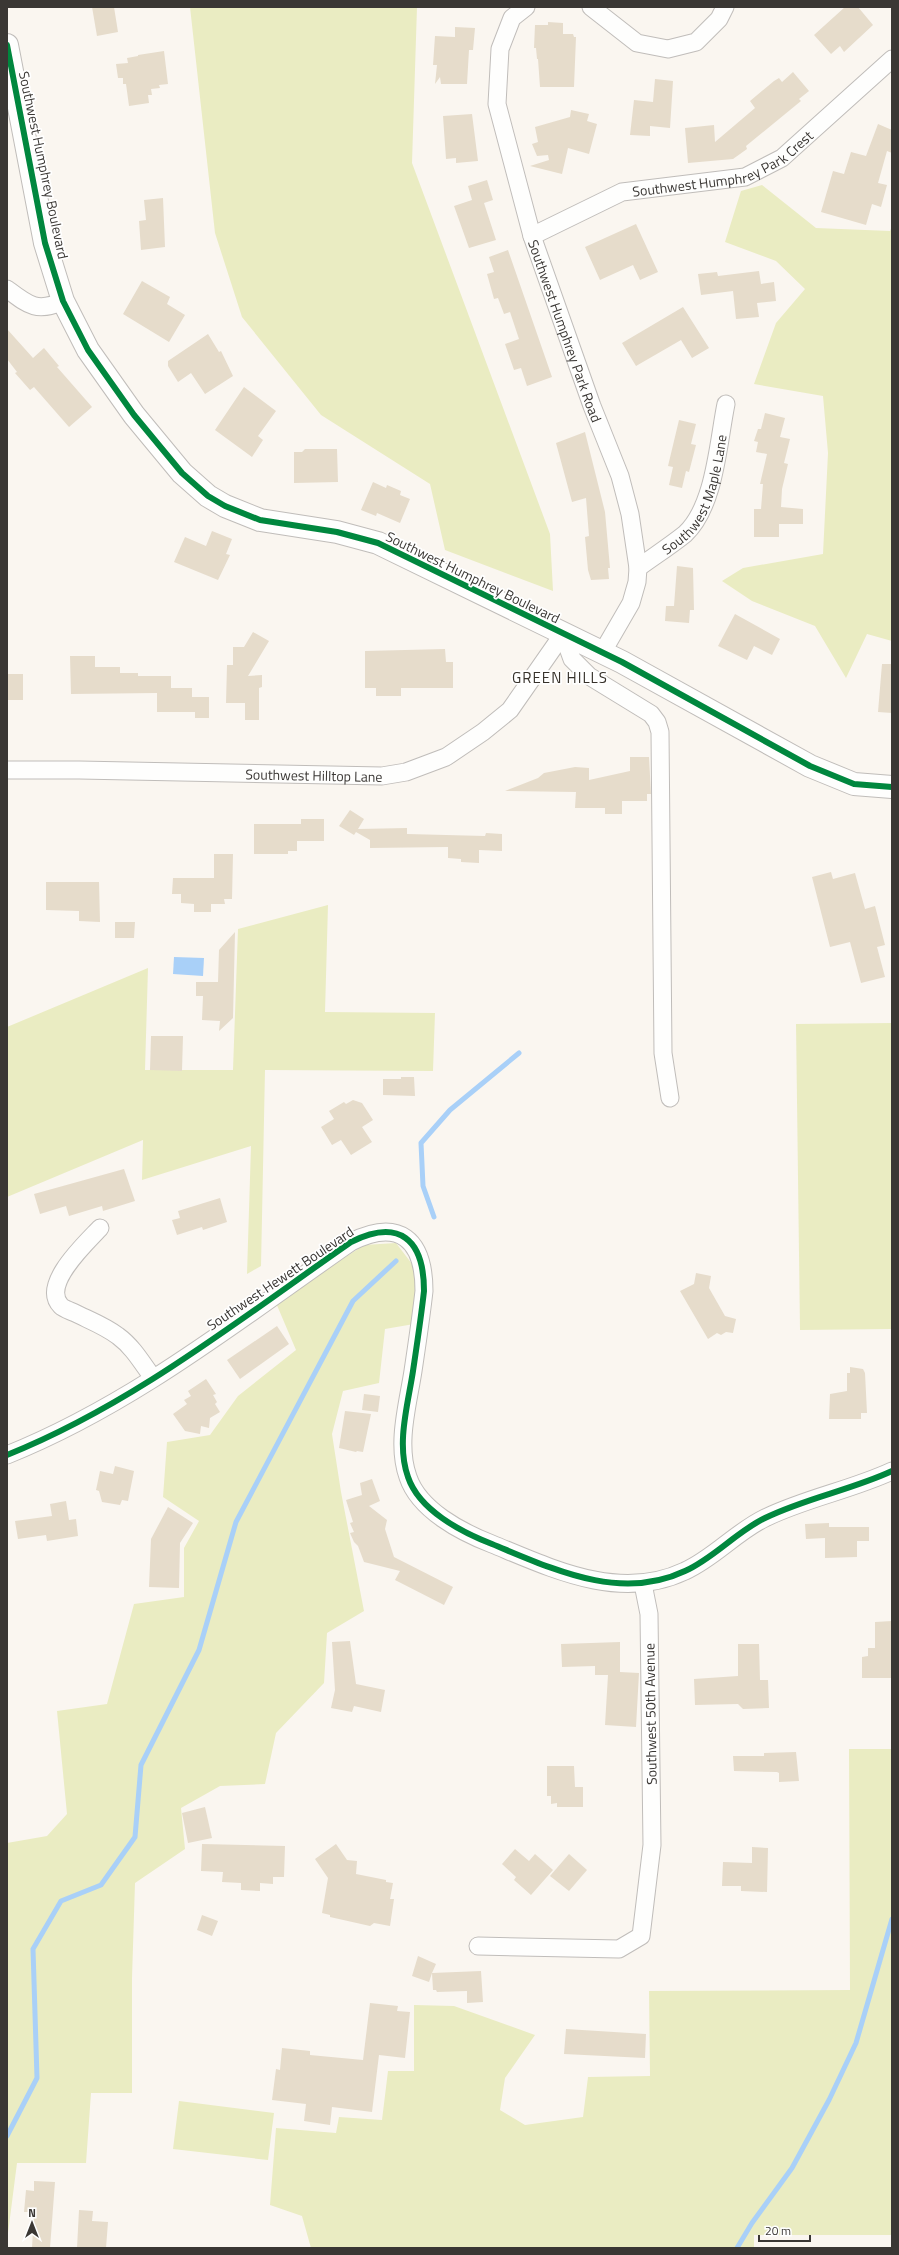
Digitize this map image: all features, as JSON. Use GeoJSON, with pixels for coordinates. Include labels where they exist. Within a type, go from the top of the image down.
{"type":"FeatureCollection","features":[{"type":"Feature","properties":{"kind":"main road","name":"Southwest Humphrey Boulevard"},"geometry":{"type":"LineString","coordinates":[[7,45],[45,243],[63,301],[88,350],[134,415],[182,473],[208,496],[239,513],[260,520],[337,532],[378,543],[602,653],[810,766],[854,784],[892,787]]}},
{"type":"Feature","properties":{"kind":"street","name":"Southwest Humphrey Park Road"},"geometry":{"type":"LineString","coordinates":[[526,7],[512,18],[500,49],[497,104],[532,236],[592,406],[620,476],[630,514],[638,568],[637,582],[631,603],[602,653]]}},
{"type":"Feature","properties":{"kind":"street"},"geometry":{"type":"LineString","coordinates":[[591,7],[637,43],[668,49],[696,42],[719,19],[725,7]]}},
{"type":"Feature","properties":{"kind":"street","name":"Southwest Humphrey Park Crest"},"geometry":{"type":"LineString","coordinates":[[532,236],[622,192],[745,177],[782,158],[892,59]]}},
{"type":"Feature","properties":{"kind":"street"},"geometry":{"type":"LineString","coordinates":[[7,289],[19,298],[40,308],[49,307],[63,301]]}},
{"type":"Feature","properties":{"kind":"street","name":"Southwest Maple Lane"},"geometry":{"type":"LineString","coordinates":[[638,568],[685,533],[699,517],[708,498],[726,404]]}},
{"type":"Feature","properties":{"kind":"street"},"geometry":{"type":"LineString","coordinates":[[563,634],[572,659],[589,676],[650,714],[657,722],[660,732],[663,1053],[670,1098]]}},
{"type":"Feature","properties":{"kind":"street","name":"Southwest Hilltop Lane"},"geometry":{"type":"LineString","coordinates":[[7,770],[382,776],[406,772],[446,756],[483,732],[510,710],[563,634]]}},
{"type":"Feature","properties":{"kind":"street"},"geometry":{"type":"LineString","coordinates":[[100,1228],[78,1252],[59,1278],[55,1288],[56,1297],[61,1306],[108,1329],[129,1345],[153,1378]]}},
{"type":"Feature","properties":{"kind":"street","name":"Southwest Hewett Boulevard"},"geometry":{"type":"LineString","coordinates":[[7,1455],[54,1435],[97,1414],[153,1378],[351,1242],[371,1233],[393,1232],[405,1239],[417,1251],[424,1276],[424,1291],[404,1433],[406,1468],[414,1488],[436,1512],[463,1530],[488,1542],[571,1574],[597,1581],[627,1585],[643,1584],[686,1571],[755,1523],[794,1504],[874,1479],[892,1471]]}},
{"type":"Feature","properties":{"kind":"street","name":"Southwest 50th Avenue"},"geometry":{"type":"LineString","coordinates":[[478,1946],[619,1949],[640,1936],[652,1845],[649,1614],[643,1584]]}},
{"type":"Feature","properties":{"kind":"green space"},"geometry":{"type":"Polygon","coordinates":[[[190,7],[417,7],[412,163],[550,534],[553,591],[445,550],[430,484],[321,415],[242,317],[215,233],[190,7]]]}},
{"type":"Feature","properties":{"kind":"green space"},"geometry":{"type":"Polygon","coordinates":[[[762,185],[816,228],[890,231],[892,226],[892,641],[867,634],[846,678],[815,626],[752,601],[722,581],[743,568],[823,554],[828,453],[823,396],[754,384],[776,323],[805,289],[776,261],[725,242],[741,191],[762,185]]]}},
{"type":"Feature","properties":{"kind":"green space"},"geometry":{"type":"Polygon","coordinates":[[[328,905],[325,1012],[435,1013],[433,1071],[265,1070],[261,1266],[247,1274],[251,1146],[142,1180],[143,1140],[7,1197],[7,1027],[148,968],[145,1070],[233,1070],[238,929],[328,905]]]}},
{"type":"Feature","properties":{"kind":"green space"},"geometry":{"type":"Polygon","coordinates":[[[892,1023],[892,1329],[800,1330],[796,1024],[892,1023]]]}},
{"type":"Feature","properties":{"kind":"green space"},"geometry":{"type":"Polygon","coordinates":[[[396,1243],[419,1273],[414,1324],[385,1329],[379,1383],[343,1391],[332,1434],[341,1492],[364,1611],[327,1633],[324,1683],[276,1733],[265,1784],[220,1786],[181,1808],[185,1849],[135,1883],[132,1978],[132,2093],[91,2093],[86,2163],[17,2163],[7,2241],[7,1843],[47,1836],[67,1814],[57,1711],[107,1704],[134,1604],[184,1597],[184,1548],[199,1521],[163,1497],[167,1442],[210,1435],[238,1396],[296,1350],[276,1303],[364,1245],[396,1243]]]}},
{"type":"Feature","properties":{"kind":"green space"},"geometry":{"type":"Polygon","coordinates":[[[849,1749],[892,1749],[892,2235],[754,2235],[754,2248],[311,2248],[302,2216],[270,2205],[276,2128],[336,2133],[339,2117],[382,2120],[388,2071],[414,2071],[414,2005],[454,2006],[535,2035],[505,2078],[500,2110],[525,2125],[583,2117],[588,2077],[650,2076],[649,1991],[850,1990],[849,1749]]]}},
{"type":"Feature","properties":{"kind":"green space"},"geometry":{"type":"Polygon","coordinates":[[[179,2101],[274,2113],[268,2160],[173,2149],[179,2101]]]}},
{"type":"Feature","properties":{"kind":"water"},"geometry":{"type":"Polygon","coordinates":[[[174,957],[204,958],[203,976],[173,974],[174,957]]]}},
{"type":"Feature","properties":{"kind":"building"},"geometry":{"type":"Polygon","coordinates":[[[92,7],[114,7],[118,32],[97,36],[92,7]]]}},
{"type":"Feature","properties":{"kind":"building"},"geometry":{"type":"Polygon","coordinates":[[[845,7],[858,7],[873,25],[844,52],[840,46],[831,54],[814,35],[845,7]]]}},
{"type":"Feature","properties":{"kind":"building"},"geometry":{"type":"Polygon","coordinates":[[[548,22],[563,23],[563,34],[573,34],[574,37],[576,37],[574,87],[540,87],[538,59],[536,48],[534,48],[535,25],[548,25],[548,22]]]}},
{"type":"Feature","properties":{"kind":"building"},"geometry":{"type":"Polygon","coordinates":[[[455,27],[475,28],[473,50],[469,50],[467,84],[441,84],[440,77],[435,84],[437,65],[433,65],[435,36],[455,37],[455,27]]]}},
{"type":"Feature","properties":{"kind":"building"},"geometry":{"type":"Polygon","coordinates":[[[164,51],[168,84],[159,85],[160,88],[151,89],[152,95],[148,95],[149,103],[129,106],[126,84],[123,84],[123,78],[118,78],[116,64],[128,63],[127,58],[138,55],[164,51]]]}},
{"type":"Feature","properties":{"kind":"building"},"geometry":{"type":"Polygon","coordinates":[[[793,72],[809,91],[799,99],[801,101],[746,146],[747,149],[733,159],[688,163],[685,128],[714,125],[715,142],[755,108],[750,101],[774,81],[779,78],[782,82],[793,72]]]}},
{"type":"Feature","properties":{"kind":"building"},"geometry":{"type":"Polygon","coordinates":[[[655,79],[673,81],[670,128],[650,126],[650,136],[630,135],[634,100],[653,102],[655,79]]]}},
{"type":"Feature","properties":{"kind":"building"},"geometry":{"type":"Polygon","coordinates":[[[571,110],[589,114],[587,121],[597,124],[589,154],[568,148],[562,174],[530,166],[549,160],[548,155],[537,156],[532,144],[538,142],[535,127],[570,117],[571,110]]]}},
{"type":"Feature","properties":{"kind":"building"},"geometry":{"type":"Polygon","coordinates":[[[472,114],[478,161],[456,163],[456,158],[446,159],[443,116],[472,114]]]}},
{"type":"Feature","properties":{"kind":"building"},"geometry":{"type":"Polygon","coordinates":[[[878,124],[892,130],[892,153],[887,151],[878,183],[887,185],[881,207],[872,204],[866,225],[821,212],[833,171],[844,174],[851,152],[866,156],[878,124]]]}},
{"type":"Feature","properties":{"kind":"building"},"geometry":{"type":"Polygon","coordinates":[[[487,180],[493,200],[484,203],[496,240],[469,248],[454,206],[472,200],[468,186],[487,180]]]}},
{"type":"Feature","properties":{"kind":"building"},"geometry":{"type":"Polygon","coordinates":[[[163,198],[165,247],[141,250],[139,221],[146,220],[144,200],[163,198]]]}},
{"type":"Feature","properties":{"kind":"building"},"geometry":{"type":"Polygon","coordinates":[[[636,224],[658,272],[640,280],[633,265],[600,280],[585,247],[636,224]]]}},
{"type":"Feature","properties":{"kind":"building"},"geometry":{"type":"Polygon","coordinates":[[[508,250],[552,377],[527,386],[521,368],[514,370],[505,344],[519,339],[510,312],[504,314],[498,298],[494,299],[487,274],[494,272],[489,257],[508,250]]]}},
{"type":"Feature","properties":{"kind":"building"},"geometry":{"type":"Polygon","coordinates":[[[759,271],[761,284],[774,282],[776,301],[757,303],[759,317],[736,319],[733,291],[701,295],[698,274],[717,272],[718,276],[759,271]]]}},
{"type":"Feature","properties":{"kind":"building"},"geometry":{"type":"Polygon","coordinates":[[[142,281],[170,297],[167,304],[185,315],[169,342],[123,314],[142,281]]]}},
{"type":"Feature","properties":{"kind":"building"},"geometry":{"type":"Polygon","coordinates":[[[683,307],[709,348],[692,358],[681,340],[636,366],[622,343],[683,307]]]}},
{"type":"Feature","properties":{"kind":"building"},"geometry":{"type":"Polygon","coordinates":[[[7,329],[33,358],[44,348],[59,366],[57,367],[92,407],[69,427],[34,387],[30,390],[15,373],[17,372],[7,359],[7,329]]]}},
{"type":"Feature","properties":{"kind":"building"},"geometry":{"type":"Polygon","coordinates":[[[208,334],[219,352],[221,351],[233,376],[205,394],[191,373],[178,382],[168,366],[168,361],[208,334]]]}},
{"type":"Feature","properties":{"kind":"building"},"geometry":{"type":"Polygon","coordinates":[[[244,387],[276,411],[258,436],[263,440],[252,457],[215,430],[244,387]]]}},
{"type":"Feature","properties":{"kind":"building"},"geometry":{"type":"Polygon","coordinates":[[[765,413],[785,418],[780,437],[790,439],[784,463],[788,464],[782,489],[781,507],[803,509],[803,524],[779,524],[779,537],[754,537],[754,509],[761,509],[763,484],[760,484],[767,454],[756,452],[758,442],[754,441],[758,429],[761,429],[765,413]]]}},
{"type":"Feature","properties":{"kind":"building"},"geometry":{"type":"Polygon","coordinates":[[[679,420],[696,424],[691,444],[696,445],[689,472],[686,471],[682,488],[669,485],[673,467],[668,466],[679,420]]]}},
{"type":"Feature","properties":{"kind":"building"},"geometry":{"type":"Polygon","coordinates":[[[585,432],[605,512],[610,568],[608,568],[609,579],[591,580],[588,570],[585,537],[589,536],[586,498],[572,502],[556,443],[585,432]]]}},
{"type":"Feature","properties":{"kind":"building"},"geometry":{"type":"Polygon","coordinates":[[[305,449],[337,449],[338,482],[294,483],[294,452],[302,452],[305,449]]]}},
{"type":"Feature","properties":{"kind":"building"},"geometry":{"type":"Polygon","coordinates":[[[373,482],[386,488],[387,485],[401,491],[400,495],[410,499],[400,523],[377,513],[376,516],[361,510],[373,482]]]}},
{"type":"Feature","properties":{"kind":"building"},"geometry":{"type":"Polygon","coordinates":[[[212,531],[232,539],[226,554],[230,555],[218,580],[174,562],[185,537],[206,546],[212,531]]]}},
{"type":"Feature","properties":{"kind":"building"},"geometry":{"type":"Polygon","coordinates":[[[677,566],[693,568],[694,610],[690,610],[689,623],[665,621],[666,606],[674,606],[677,566]]]}},
{"type":"Feature","properties":{"kind":"building"},"geometry":{"type":"Polygon","coordinates":[[[735,614],[780,639],[772,655],[754,646],[747,660],[718,646],[735,614]]]}},
{"type":"Feature","properties":{"kind":"building"},"geometry":{"type":"Polygon","coordinates":[[[253,632],[269,641],[248,676],[262,675],[262,687],[259,688],[259,720],[245,720],[245,703],[226,703],[227,665],[233,665],[233,647],[244,647],[253,632]]]}},
{"type":"Feature","properties":{"kind":"building"},"geometry":{"type":"Polygon","coordinates":[[[445,649],[446,662],[453,662],[453,688],[401,688],[401,696],[376,696],[376,688],[365,688],[365,651],[445,649]]]}},
{"type":"Feature","properties":{"kind":"building"},"geometry":{"type":"Polygon","coordinates":[[[70,656],[95,656],[95,667],[120,667],[120,673],[138,673],[138,676],[171,676],[171,688],[192,688],[192,697],[209,697],[209,718],[195,718],[195,712],[157,712],[157,693],[71,694],[70,656]]]}},
{"type":"Feature","properties":{"kind":"building"},"geometry":{"type":"Polygon","coordinates":[[[882,664],[892,664],[892,713],[878,712],[882,664]]]}},
{"type":"Feature","properties":{"kind":"building"},"geometry":{"type":"Polygon","coordinates":[[[7,674],[23,674],[23,700],[7,700],[7,674]]]}},
{"type":"Feature","properties":{"kind":"building"},"geometry":{"type":"Polygon","coordinates":[[[630,757],[649,757],[651,794],[647,794],[647,801],[622,801],[622,814],[605,814],[605,808],[575,808],[576,792],[505,791],[538,778],[544,773],[575,767],[589,768],[589,780],[630,771],[630,757]]]}},
{"type":"Feature","properties":{"kind":"building"},"geometry":{"type":"Polygon","coordinates":[[[350,810],[364,819],[358,829],[407,828],[407,834],[485,836],[486,833],[502,834],[502,851],[479,850],[479,863],[461,862],[461,859],[448,858],[448,847],[370,848],[370,840],[356,832],[354,835],[339,826],[350,810]]]}},
{"type":"Feature","properties":{"kind":"building"},"geometry":{"type":"Polygon","coordinates":[[[301,819],[324,819],[324,841],[297,841],[297,851],[288,851],[288,854],[254,854],[254,824],[301,824],[301,819]]]}},
{"type":"Feature","properties":{"kind":"building"},"geometry":{"type":"Polygon","coordinates":[[[214,854],[233,854],[232,899],[224,899],[225,904],[211,904],[211,912],[194,912],[194,904],[181,903],[181,894],[172,894],[173,878],[214,878],[214,854]]]}},
{"type":"Feature","properties":{"kind":"building"},"geometry":{"type":"Polygon","coordinates":[[[831,872],[833,879],[855,873],[865,909],[875,906],[885,945],[877,947],[885,977],[861,983],[850,942],[830,947],[812,877],[831,872]]]}},
{"type":"Feature","properties":{"kind":"building"},"geometry":{"type":"Polygon","coordinates":[[[46,882],[99,882],[100,922],[79,921],[79,911],[46,910],[46,882]]]}},
{"type":"Feature","properties":{"kind":"building"},"geometry":{"type":"Polygon","coordinates":[[[115,922],[135,922],[134,938],[115,938],[115,922]]]}},
{"type":"Feature","properties":{"kind":"building"},"geometry":{"type":"Polygon","coordinates":[[[235,932],[233,1018],[219,1031],[220,1021],[202,1020],[203,996],[196,996],[196,982],[218,982],[219,950],[235,932]]]}},
{"type":"Feature","properties":{"kind":"building"},"geometry":{"type":"Polygon","coordinates":[[[151,1036],[183,1036],[182,1071],[150,1070],[151,1036]]]}},
{"type":"Feature","properties":{"kind":"building"},"geometry":{"type":"Polygon","coordinates":[[[401,1077],[414,1077],[415,1096],[383,1095],[383,1079],[401,1079],[401,1077]]]}},
{"type":"Feature","properties":{"kind":"building"},"geometry":{"type":"Polygon","coordinates":[[[353,1100],[362,1103],[373,1120],[362,1127],[372,1142],[351,1155],[341,1140],[332,1145],[321,1127],[334,1119],[329,1111],[344,1102],[346,1104],[353,1100]]]}},
{"type":"Feature","properties":{"kind":"building"},"geometry":{"type":"Polygon","coordinates":[[[124,1169],[135,1201],[103,1211],[102,1206],[69,1216],[66,1206],[40,1214],[34,1194],[124,1169]]]}},
{"type":"Feature","properties":{"kind":"building"},"geometry":{"type":"Polygon","coordinates":[[[220,1198],[227,1222],[203,1230],[202,1227],[177,1235],[172,1220],[180,1218],[178,1211],[220,1198]]]}},
{"type":"Feature","properties":{"kind":"building"},"geometry":{"type":"Polygon","coordinates":[[[696,1273],[711,1276],[709,1288],[725,1316],[736,1319],[733,1333],[726,1332],[721,1335],[717,1333],[708,1339],[680,1291],[694,1284],[696,1273]]]}},
{"type":"Feature","properties":{"kind":"building"},"geometry":{"type":"Polygon","coordinates":[[[277,1326],[289,1344],[240,1379],[227,1360],[277,1326]]]}},
{"type":"Feature","properties":{"kind":"building"},"geometry":{"type":"Polygon","coordinates":[[[850,1367],[863,1369],[865,1373],[867,1413],[861,1413],[861,1419],[829,1419],[830,1394],[847,1391],[847,1373],[850,1373],[850,1367]]]}},
{"type":"Feature","properties":{"kind":"building"},"geometry":{"type":"Polygon","coordinates":[[[206,1379],[216,1394],[213,1395],[217,1402],[215,1404],[220,1412],[210,1418],[209,1428],[201,1426],[200,1434],[185,1431],[173,1414],[187,1404],[184,1400],[191,1396],[188,1391],[206,1379]]]}},
{"type":"Feature","properties":{"kind":"building"},"geometry":{"type":"Polygon","coordinates":[[[364,1394],[380,1396],[378,1412],[362,1410],[364,1394]]]}},
{"type":"Feature","properties":{"kind":"building"},"geometry":{"type":"Polygon","coordinates":[[[345,1411],[371,1414],[363,1452],[339,1448],[345,1411]]]}},
{"type":"Feature","properties":{"kind":"building"},"geometry":{"type":"Polygon","coordinates":[[[115,1466],[134,1471],[128,1501],[122,1500],[120,1505],[102,1502],[99,1491],[96,1490],[100,1471],[113,1474],[115,1466]]]}},
{"type":"Feature","properties":{"kind":"building"},"geometry":{"type":"Polygon","coordinates":[[[372,1479],[380,1501],[369,1506],[387,1520],[385,1529],[394,1557],[453,1587],[444,1605],[395,1580],[400,1571],[364,1562],[358,1546],[354,1542],[350,1533],[354,1532],[350,1523],[353,1522],[346,1500],[362,1495],[360,1483],[372,1479]]]}},
{"type":"Feature","properties":{"kind":"building"},"geometry":{"type":"Polygon","coordinates":[[[66,1501],[69,1520],[76,1519],[78,1536],[47,1541],[46,1535],[18,1539],[15,1521],[52,1516],[50,1504],[66,1501]]]}},
{"type":"Feature","properties":{"kind":"building"},"geometry":{"type":"Polygon","coordinates":[[[168,1507],[193,1523],[180,1543],[179,1588],[149,1587],[151,1539],[168,1507]]]}},
{"type":"Feature","properties":{"kind":"building"},"geometry":{"type":"Polygon","coordinates":[[[829,1523],[829,1527],[869,1527],[869,1541],[857,1541],[857,1557],[825,1558],[825,1538],[806,1539],[805,1524],[829,1523]]]}},
{"type":"Feature","properties":{"kind":"building"},"geometry":{"type":"Polygon","coordinates":[[[892,1621],[892,1678],[862,1678],[862,1657],[868,1656],[868,1648],[875,1648],[875,1622],[892,1621]]]}},
{"type":"Feature","properties":{"kind":"building"},"geometry":{"type":"Polygon","coordinates":[[[350,1641],[356,1684],[385,1690],[381,1712],[354,1706],[352,1712],[331,1708],[335,1690],[332,1642],[350,1641]]]}},
{"type":"Feature","properties":{"kind":"building"},"geometry":{"type":"Polygon","coordinates":[[[620,1642],[620,1672],[639,1673],[636,1727],[605,1725],[608,1675],[595,1675],[595,1666],[562,1667],[561,1644],[620,1642]]]}},
{"type":"Feature","properties":{"kind":"building"},"geometry":{"type":"Polygon","coordinates":[[[738,1644],[759,1644],[760,1680],[768,1680],[769,1708],[743,1709],[738,1704],[695,1705],[694,1679],[738,1676],[738,1644]]]}},
{"type":"Feature","properties":{"kind":"building"},"geometry":{"type":"Polygon","coordinates":[[[796,1752],[799,1781],[779,1782],[779,1773],[777,1772],[734,1771],[733,1756],[764,1756],[764,1753],[796,1752]]]}},
{"type":"Feature","properties":{"kind":"building"},"geometry":{"type":"Polygon","coordinates":[[[547,1766],[574,1766],[575,1787],[583,1787],[583,1807],[557,1807],[557,1803],[551,1804],[551,1796],[547,1796],[547,1766]]]}},
{"type":"Feature","properties":{"kind":"building"},"geometry":{"type":"Polygon","coordinates":[[[205,1807],[212,1838],[188,1843],[182,1813],[205,1807]]]}},
{"type":"Feature","properties":{"kind":"building"},"geometry":{"type":"Polygon","coordinates":[[[202,1844],[285,1846],[284,1877],[273,1877],[273,1884],[260,1883],[260,1891],[241,1890],[241,1883],[222,1882],[223,1872],[201,1871],[202,1844]]]}},
{"type":"Feature","properties":{"kind":"building"},"geometry":{"type":"Polygon","coordinates":[[[336,1844],[347,1860],[357,1861],[356,1874],[386,1880],[386,1882],[393,1883],[390,1899],[394,1899],[390,1926],[374,1923],[370,1926],[330,1917],[330,1915],[322,1913],[328,1878],[315,1859],[336,1844]]]}},
{"type":"Feature","properties":{"kind":"building"},"geometry":{"type":"Polygon","coordinates":[[[752,1847],[768,1848],[767,1892],[741,1891],[741,1886],[722,1886],[723,1862],[752,1863],[752,1847]]]}},
{"type":"Feature","properties":{"kind":"building"},"geometry":{"type":"Polygon","coordinates":[[[515,1849],[529,1861],[535,1854],[553,1870],[531,1895],[514,1880],[516,1877],[502,1864],[515,1849]]]}},
{"type":"Feature","properties":{"kind":"building"},"geometry":{"type":"Polygon","coordinates":[[[569,1854],[587,1870],[569,1891],[550,1876],[569,1854]]]}},
{"type":"Feature","properties":{"kind":"building"},"geometry":{"type":"Polygon","coordinates":[[[202,1915],[218,1921],[212,1936],[197,1930],[202,1915]]]}},
{"type":"Feature","properties":{"kind":"building"},"geometry":{"type":"Polygon","coordinates":[[[418,1956],[436,1964],[429,1982],[412,1976],[418,1956]]]}},
{"type":"Feature","properties":{"kind":"building"},"geometry":{"type":"Polygon","coordinates":[[[481,1971],[483,2002],[467,2003],[467,1991],[437,1992],[436,1990],[433,1990],[432,1973],[481,1971]]]}},
{"type":"Feature","properties":{"kind":"building"},"geometry":{"type":"Polygon","coordinates":[[[370,2003],[398,2006],[397,2011],[410,2012],[405,2058],[379,2055],[372,2112],[332,2107],[330,2125],[304,2121],[306,2104],[272,2100],[276,2069],[280,2070],[282,2048],[310,2051],[310,2055],[363,2060],[370,2003]]]}},
{"type":"Feature","properties":{"kind":"building"},"geometry":{"type":"Polygon","coordinates":[[[566,2029],[646,2034],[645,2058],[564,2054],[566,2029]]]}},
{"type":"Feature","properties":{"kind":"building"},"geometry":{"type":"Polygon","coordinates":[[[34,2181],[55,2182],[50,2248],[32,2248],[34,2212],[24,2212],[26,2190],[34,2191],[34,2181]]]}},
{"type":"Feature","properties":{"kind":"building"},"geometry":{"type":"Polygon","coordinates":[[[79,2210],[93,2211],[92,2221],[108,2222],[106,2248],[77,2248],[79,2210]]]}},
{"type":"Feature","properties":{"kind":"waterway"},"geometry":{"type":"LineString","coordinates":[[434,1217],[423,1186],[421,1143],[450,1110],[519,1053]]}},
{"type":"Feature","properties":{"kind":"waterway"},"geometry":{"type":"LineString","coordinates":[[7,2136],[37,2078],[33,1949],[61,1901],[101,1885],[135,1837],[141,1765],[199,1650],[236,1522],[353,1301],[396,1261]]}},
{"type":"Feature","properties":{"kind":"waterway"},"geometry":{"type":"LineString","coordinates":[[737,2248],[752,2223],[792,2168],[829,2100],[856,2043],[892,1919]]}},
{"type":"Feature","properties":{"kind":"cycle path"},"geometry":{"type":"LineString","coordinates":[[7,45],[45,243],[63,301],[88,350],[134,415],[182,473],[208,496],[225,506],[260,520],[337,532],[378,543],[622,662],[810,766],[854,784],[892,787]]}},
{"type":"Feature","properties":{"kind":"cycle path"},"geometry":{"type":"LineString","coordinates":[[7,1455],[53,1435],[142,1386],[184,1359],[351,1242],[368,1235],[383,1232],[395,1233],[406,1238],[414,1246],[423,1273],[423,1301],[404,1424],[403,1451],[408,1477],[413,1489],[431,1510],[467,1533],[539,1563],[563,1572],[587,1578],[611,1583],[636,1583],[661,1580],[696,1566],[744,1530],[765,1518],[796,1505],[861,1484],[892,1471]]}},
{"type":"Feature","properties":{"kind":"district","name":"GREEN HILLS"},"geometry":{"type":"Point","coordinates":[560,677]}}]}
